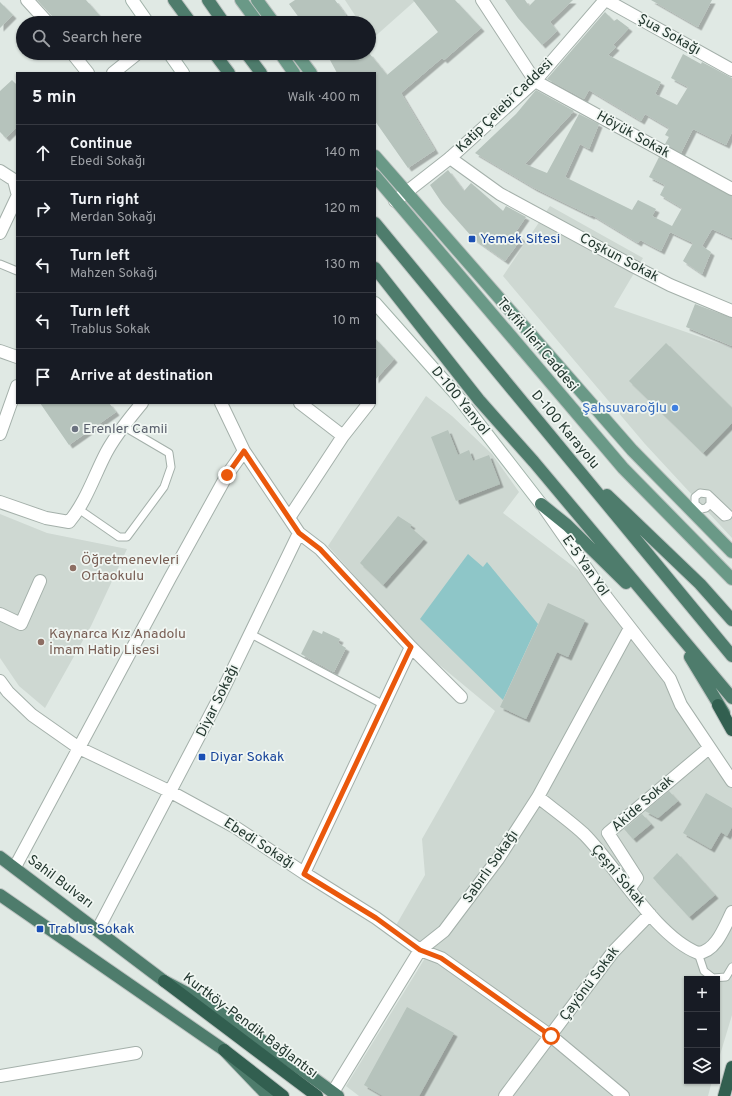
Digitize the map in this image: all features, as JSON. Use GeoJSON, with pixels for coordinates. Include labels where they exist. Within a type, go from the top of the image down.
{"type":"FeatureCollection","features":[{"type":"Feature","properties":{"kind":"highway"},"geometry":{"type":"LineString","coordinates":[[174,0],[186,16]]}},
{"type":"Feature","properties":{"kind":"highway"},"geometry":{"type":"LineString","coordinates":[[208,0],[219,16]]}},
{"type":"Feature","properties":{"kind":"highway"},"geometry":{"type":"LineString","coordinates":[[219,60],[228,72]]}},
{"type":"Feature","properties":{"kind":"highway"},"geometry":{"type":"LineString","coordinates":[[251,60],[260,72]]}},
{"type":"Feature","properties":{"kind":"highway","name":"D-100 Karayolu"},"geometry":{"type":"LineString","coordinates":[[376,224],[732,656]]}},
{"type":"Feature","properties":{"kind":"highway"},"geometry":{"type":"LineString","coordinates":[[376,269],[479,400],[534,462],[732,698]]}},
{"type":"Feature","properties":{"kind":"highway"},"geometry":{"type":"LineString","coordinates":[[565,454],[700,584],[732,620]]}},
{"type":"Feature","properties":{"kind":"highway"},"geometry":{"type":"LineString","coordinates":[[541,504],[567,525],[672,627],[732,730]]}},
{"type":"Feature","properties":{"kind":"highway"},"geometry":{"type":"LineString","coordinates":[[718,705],[732,722]]}},
{"type":"Feature","properties":{"kind":"highway","name":"Sahil Bulvarı"},"geometry":{"type":"LineString","coordinates":[[0,857],[164,981],[221,1010],[336,1094]]}},
{"type":"Feature","properties":{"kind":"highway"},"geometry":{"type":"LineString","coordinates":[[0,895],[224,1050],[283,1096]]}},
{"type":"Feature","properties":{"kind":"highway","name":"Kurtköy-Pendik Bağlantısı"},"geometry":{"type":"LineString","coordinates":[[164,981],[317,1096]]}},
{"type":"Feature","properties":{"kind":"highway"},"geometry":{"type":"LineString","coordinates":[[224,1050],[268,1096]]}},
{"type":"Feature","properties":{"kind":"highway"},"geometry":{"type":"LineString","coordinates":[[724,1096],[732,1067]]}},
{"type":"Feature","properties":{"kind":"main road"},"geometry":{"type":"LineString","coordinates":[[241,0],[253,16]]}},
{"type":"Feature","properties":{"kind":"main road"},"geometry":{"type":"LineString","coordinates":[[257,0],[269,16]]}},
{"type":"Feature","properties":{"kind":"main road"},"geometry":{"type":"LineString","coordinates":[[285,60],[293,72]]}},
{"type":"Feature","properties":{"kind":"main road"},"geometry":{"type":"LineString","coordinates":[[301,60],[310,72]]}},
{"type":"Feature","properties":{"kind":"main road","name":"Tevfik İleri Caddesi"},"geometry":{"type":"LineString","coordinates":[[376,157],[621,438],[694,508],[732,552]]}},
{"type":"Feature","properties":{"kind":"main road","name":"Tevfik İleri Caddesi"},"geometry":{"type":"LineString","coordinates":[[376,177],[623,468],[732,579]]}},
{"type":"Feature","properties":{"kind":"main road"},"geometry":{"type":"LineString","coordinates":[[677,524],[694,508]]}},
{"type":"Feature","properties":{"kind":"street"},"geometry":{"type":"LineString","coordinates":[[27,0],[42,16]]}},
{"type":"Feature","properties":{"kind":"street"},"geometry":{"type":"LineString","coordinates":[[132,0],[143,16]]}},
{"type":"Feature","properties":{"kind":"street"},"geometry":{"type":"LineString","coordinates":[[482,0],[535,81]]}},
{"type":"Feature","properties":{"kind":"street","name":"Katip Çelebi Caddesi"},"geometry":{"type":"LineString","coordinates":[[395,201],[450,158],[535,81],[605,0]]}},
{"type":"Feature","properties":{"kind":"street","name":"Şua Sokağı"},"geometry":{"type":"LineString","coordinates":[[605,0],[732,70]]}},
{"type":"Feature","properties":{"kind":"street"},"geometry":{"type":"LineString","coordinates":[[78,60],[87,72]]}},
{"type":"Feature","properties":{"kind":"street"},"geometry":{"type":"LineString","coordinates":[[114,72],[129,60]]}},
{"type":"Feature","properties":{"kind":"street"},"geometry":{"type":"LineString","coordinates":[[174,60],[182,72]]}},
{"type":"Feature","properties":{"kind":"street","name":"Höyük Sokak"},"geometry":{"type":"LineString","coordinates":[[535,81],[732,189]]}},
{"type":"Feature","properties":{"kind":"street","name":"Coşkun Sokak"},"geometry":{"type":"LineString","coordinates":[[450,158],[500,194],[612,255],[670,285],[732,311]]}},
{"type":"Feature","properties":{"kind":"street"},"geometry":{"type":"LineString","coordinates":[[0,170],[16,183]]}},
{"type":"Feature","properties":{"kind":"street"},"geometry":{"type":"LineString","coordinates":[[0,233],[16,199]]}},
{"type":"Feature","properties":{"kind":"street","name":"D-100 Yanyol"},"geometry":{"type":"LineString","coordinates":[[376,304],[456,393],[541,504]]}},
{"type":"Feature","properties":{"kind":"street"},"geometry":{"type":"LineString","coordinates":[[0,351],[16,357]]}},
{"type":"Feature","properties":{"kind":"street"},"geometry":{"type":"LineString","coordinates":[[0,431],[16,389]]}},
{"type":"Feature","properties":{"kind":"street"},"geometry":{"type":"LineString","coordinates":[[0,502],[46,518],[69,522],[80,510],[107,451],[123,426],[141,404]]}},
{"type":"Feature","properties":{"kind":"street"},"geometry":{"type":"LineString","coordinates":[[221,404],[244,451],[299,533],[320,549],[411,647],[461,697]]}},
{"type":"Feature","properties":{"kind":"street"},"geometry":{"type":"LineString","coordinates":[[301,404],[343,436]]}},
{"type":"Feature","properties":{"kind":"street"},"geometry":{"type":"LineString","coordinates":[[289,518],[343,436],[368,404]]}},
{"type":"Feature","properties":{"kind":"street"},"geometry":{"type":"LineString","coordinates":[[15,867],[173,572],[227,475],[244,451]]}},
{"type":"Feature","properties":{"kind":"street","name":"E-5 Yan Yol"},"geometry":{"type":"LineString","coordinates":[[541,504],[630,628],[670,680],[681,705],[708,748],[732,781]]}},
{"type":"Feature","properties":{"kind":"street","name":"Diyar Sokağı"},"geometry":{"type":"LineString","coordinates":[[98,930],[171,792],[251,634],[299,533]]}},
{"type":"Feature","properties":{"kind":"street"},"geometry":{"type":"LineString","coordinates":[[0,614],[21,624],[40,581]]}},
{"type":"Feature","properties":{"kind":"street","name":"Sabırlı Sokağı"},"geometry":{"type":"LineString","coordinates":[[336,1094],[420,950],[444,931],[498,859],[538,797],[630,628]]}},
{"type":"Feature","properties":{"kind":"street"},"geometry":{"type":"LineString","coordinates":[[304,874],[411,647]]}},
{"type":"Feature","properties":{"kind":"street","name":"Ebedi Sokağı"},"geometry":{"type":"LineString","coordinates":[[0,681],[8,692],[32,715],[79,748],[171,792],[235,827],[304,874],[376,918],[420,950],[441,958],[551,1036],[623,1096]]}},
{"type":"Feature","properties":{"kind":"street","name":"Akide Sokak"},"geometry":{"type":"LineString","coordinates":[[630,888],[638,878],[608,833],[708,748]]}},
{"type":"Feature","properties":{"kind":"street","name":"Çeşni Sokak"},"geometry":{"type":"LineString","coordinates":[[538,797],[584,834],[650,914],[678,942],[698,953]]}},
{"type":"Feature","properties":{"kind":"street"},"geometry":{"type":"LineString","coordinates":[[698,953],[708,950],[715,942],[732,912]]}},
{"type":"Feature","properties":{"kind":"street","name":"Çayönü Sokak"},"geometry":{"type":"LineString","coordinates":[[505,1096],[614,952],[650,914]]}},
{"type":"Feature","properties":{"kind":"street"},"geometry":{"type":"LineString","coordinates":[[0,1076],[136,1053]]}},
{"type":"Feature","properties":{"kind":"lane"},"geometry":{"type":"LineString","coordinates":[[0,264],[16,271]]}},
{"type":"Feature","properties":{"kind":"lane"},"geometry":{"type":"LineString","coordinates":[[80,510],[119,537],[127,537],[164,487],[172,467],[168,453],[123,426]]}},
{"type":"Feature","properties":{"kind":"lane"},"geometry":{"type":"LineString","coordinates":[[702,492],[710,500],[704,509],[694,508],[694,499],[702,492]]}},
{"type":"Feature","properties":{"kind":"lane"},"geometry":{"type":"LineString","coordinates":[[251,634],[384,705]]}},
{"type":"Feature","properties":{"kind":"lane"},"geometry":{"type":"LineString","coordinates":[[698,953],[704,971],[713,978],[726,977],[732,967]]}},
{"type":"Feature","properties":{"kind":"shaded area"},"geometry":{"type":"Polygon","coordinates":[[[345,0],[416,0],[376,36],[376,16],[355,16],[345,0]]]}},
{"type":"Feature","properties":{"kind":"shaded area"},"geometry":{"type":"Polygon","coordinates":[[[550,206],[643,258],[614,307],[732,348],[732,538],[645,444],[503,276],[550,206]]]}},
{"type":"Feature","properties":{"kind":"shaded area"},"geometry":{"type":"Polygon","coordinates":[[[426,396],[452,416],[492,454],[519,492],[503,513],[616,599],[732,770],[732,1015],[720,1055],[720,976],[684,976],[684,1084],[711,1084],[708,1096],[359,1096],[346,1086],[430,950],[395,927],[425,875],[422,839],[495,711],[419,648],[328,546],[426,396]]]}},
{"type":"Feature","properties":{"kind":"shaded area"},"geometry":{"type":"Polygon","coordinates":[[[0,514],[47,533],[127,549],[91,626],[45,708],[19,686],[0,658],[0,514]]]}},
{"type":"Feature","properties":{"kind":"water"},"geometry":{"type":"Polygon","coordinates":[[[468,554],[483,567],[487,562],[538,624],[503,700],[420,619],[468,554]]]}},
{"type":"Feature","properties":{"kind":"building"},"geometry":{"type":"Polygon","coordinates":[[[37,0],[86,0],[100,16],[52,16],[37,0]]]}},
{"type":"Feature","properties":{"kind":"building"},"geometry":{"type":"Polygon","coordinates":[[[295,0],[335,0],[346,15],[298,16],[289,4],[295,0]]]}},
{"type":"Feature","properties":{"kind":"building"},"geometry":{"type":"Polygon","coordinates":[[[413,0],[455,0],[481,28],[444,60],[442,58],[401,93],[435,150],[408,168],[376,122],[376,72],[336,72],[330,60],[375,60],[387,75],[438,32],[413,0]]]}},
{"type":"Feature","properties":{"kind":"building"},"geometry":{"type":"Polygon","coordinates":[[[505,0],[525,0],[529,6],[535,0],[573,0],[550,22],[557,31],[542,45],[518,18],[505,0]]]}},
{"type":"Feature","properties":{"kind":"building"},"geometry":{"type":"Polygon","coordinates":[[[651,0],[712,0],[698,27],[651,0]]]}},
{"type":"Feature","properties":{"kind":"building"},"geometry":{"type":"Polygon","coordinates":[[[0,2],[13,15],[0,28],[0,2]]]}},
{"type":"Feature","properties":{"kind":"building"},"geometry":{"type":"Polygon","coordinates":[[[605,12],[614,21],[617,19],[629,28],[613,45],[616,47],[608,55],[661,82],[655,94],[677,105],[688,87],[671,78],[683,54],[732,78],[732,132],[726,145],[693,129],[681,153],[665,144],[669,137],[665,135],[669,128],[645,114],[641,121],[589,90],[584,99],[547,79],[605,12]]]}},
{"type":"Feature","properties":{"kind":"building"},"geometry":{"type":"Polygon","coordinates":[[[12,80],[16,84],[16,128],[6,138],[0,132],[0,91],[12,80]]]}},
{"type":"Feature","properties":{"kind":"building"},"geometry":{"type":"Polygon","coordinates":[[[536,90],[574,111],[525,164],[547,173],[579,114],[599,124],[589,149],[580,144],[565,177],[632,210],[638,200],[656,209],[652,216],[672,226],[682,208],[660,195],[665,185],[649,177],[659,157],[732,196],[732,238],[712,229],[702,246],[711,252],[702,274],[683,261],[693,243],[670,232],[661,251],[640,240],[638,243],[592,215],[591,216],[534,188],[475,153],[516,114],[536,90]]]}},
{"type":"Feature","properties":{"kind":"building"},"geometry":{"type":"Polygon","coordinates":[[[448,170],[464,191],[471,183],[503,211],[506,206],[526,217],[515,233],[522,238],[505,261],[474,239],[442,203],[430,185],[448,170]]]}},
{"type":"Feature","properties":{"kind":"building"},"geometry":{"type":"Polygon","coordinates":[[[695,304],[732,318],[732,346],[686,327],[695,304]]]}},
{"type":"Feature","properties":{"kind":"building"},"geometry":{"type":"Polygon","coordinates":[[[376,339],[394,359],[376,379],[376,339]]]}},
{"type":"Feature","properties":{"kind":"building"},"geometry":{"type":"Polygon","coordinates":[[[666,343],[732,408],[732,423],[703,453],[629,381],[666,343]]]}},
{"type":"Feature","properties":{"kind":"building","name":"Erenler Camii"},"geometry":{"type":"Polygon","coordinates":[[[41,404],[110,404],[116,412],[69,445],[41,404]]]}},
{"type":"Feature","properties":{"kind":"building"},"geometry":{"type":"Polygon","coordinates":[[[448,430],[458,455],[469,450],[473,461],[489,455],[500,484],[456,501],[431,437],[448,430]]]}},
{"type":"Feature","properties":{"kind":"building"},"geometry":{"type":"Polygon","coordinates":[[[398,516],[412,525],[410,527],[424,539],[383,585],[360,563],[398,516]]]}},
{"type":"Feature","properties":{"kind":"building"},"geometry":{"type":"Polygon","coordinates":[[[548,603],[585,620],[568,657],[557,652],[526,719],[500,707],[548,603]]]}},
{"type":"Feature","properties":{"kind":"building"},"geometry":{"type":"Polygon","coordinates":[[[313,630],[322,634],[323,631],[340,639],[338,643],[346,648],[334,672],[301,654],[313,630]]]}},
{"type":"Feature","properties":{"kind":"building"},"geometry":{"type":"Polygon","coordinates":[[[669,791],[678,801],[658,818],[645,811],[669,791]]]}},
{"type":"Feature","properties":{"kind":"building"},"geometry":{"type":"Polygon","coordinates":[[[706,793],[732,808],[732,827],[727,836],[721,832],[711,849],[683,833],[706,793]]]}},
{"type":"Feature","properties":{"kind":"building"},"geometry":{"type":"Polygon","coordinates":[[[642,814],[651,824],[633,839],[624,829],[642,814]]]}},
{"type":"Feature","properties":{"kind":"building"},"geometry":{"type":"Polygon","coordinates":[[[677,853],[715,895],[689,917],[653,878],[677,853]]]}},
{"type":"Feature","properties":{"kind":"building"},"geometry":{"type":"Polygon","coordinates":[[[407,1007],[454,1033],[419,1096],[383,1096],[364,1085],[407,1007]]]}},
{"type":"Feature","properties":{"kind":"place","name":"Yemek Sitesi"},"geometry":{"type":"Point","coordinates":[472,239]}},
{"type":"Feature","properties":{"kind":"place","name":"Şahsuvaroğlu"},"geometry":{"type":"Point","coordinates":[675,408]}},
{"type":"Feature","properties":{"kind":"place","name":"Erenler Camii"},"geometry":{"type":"Point","coordinates":[75,429]}},
{"type":"Feature","properties":{"kind":"place","name":"Öğretmenevleri Ortaokulu"},"geometry":{"type":"Point","coordinates":[73,568]}},
{"type":"Feature","properties":{"kind":"place","name":"Kaynarca Kız Anadolu İmam Hatip Lisesi"},"geometry":{"type":"Point","coordinates":[41,642]}},
{"type":"Feature","properties":{"kind":"place","name":"Diyar Sokak"},"geometry":{"type":"Point","coordinates":[202,757]}},
{"type":"Feature","properties":{"kind":"place","name":"Trablus Sokak"},"geometry":{"type":"Point","coordinates":[40,929]}},
{"type":"Feature","properties":{"kind":"route"},"geometry":{"type":"LineString","coordinates":[[227,475],[244,451],[299,533],[320,549],[411,647],[304,874],[376,918],[420,950],[441,958],[551,1036]]}}]}
